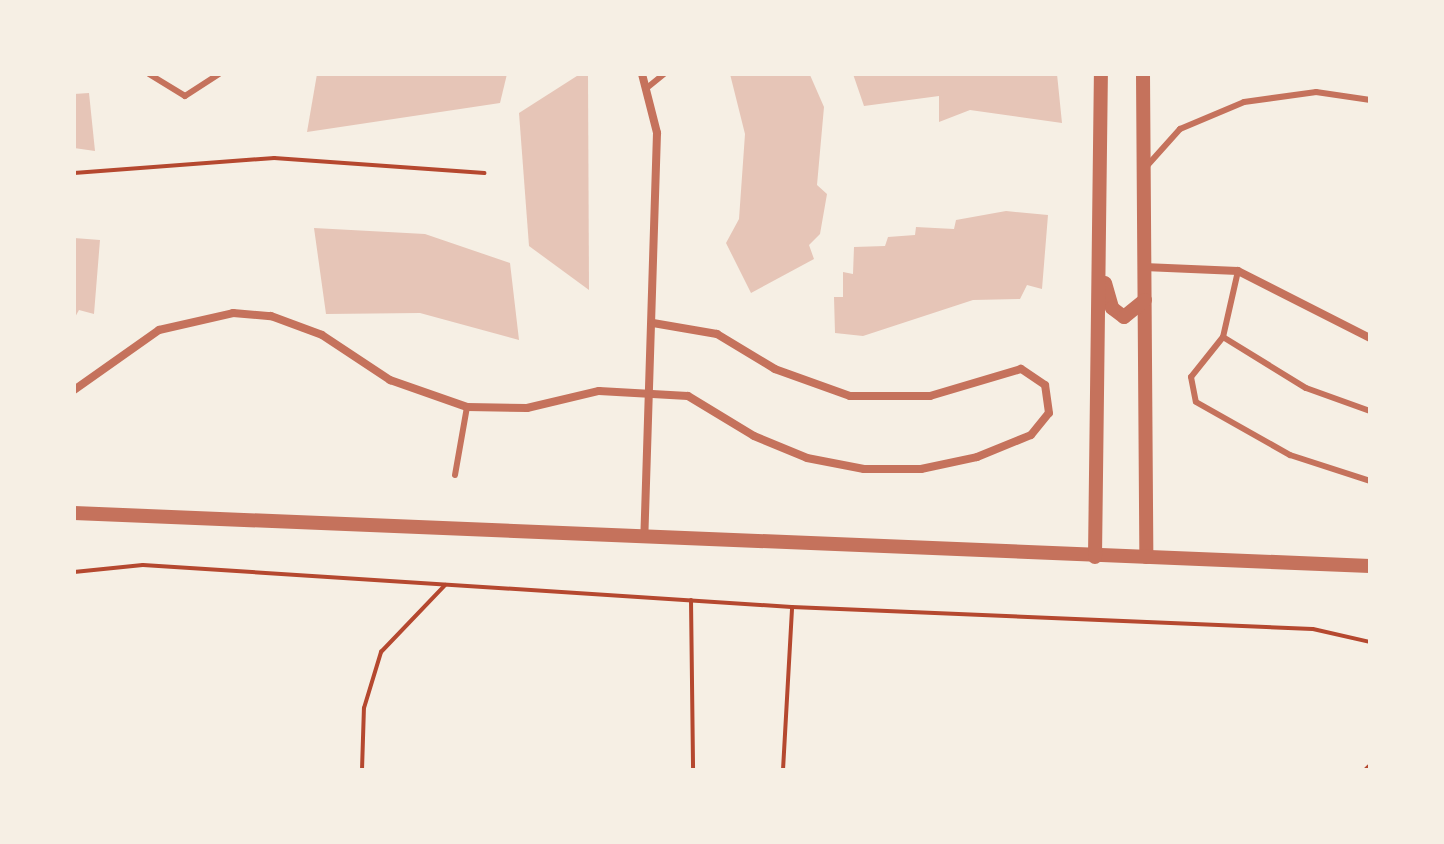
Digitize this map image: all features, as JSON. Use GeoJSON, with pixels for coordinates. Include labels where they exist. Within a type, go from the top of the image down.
{"type":"FeatureCollection","features":[{"type":"Feature","properties":{"kind":"street"},"geometry":{"type":"LineString","coordinates":[[642,74],[648,87],[657,133],[644,537]]}},
{"type":"Feature","properties":{"kind":"street"},"geometry":{"type":"LineString","coordinates":[[1095,557],[1101,74]]}},
{"type":"Feature","properties":{"kind":"street"},"geometry":{"type":"LineString","coordinates":[[1143,74],[1146,557]]}},
{"type":"Feature","properties":{"kind":"street"},"geometry":{"type":"LineString","coordinates":[[1101,263],[1118,314],[1132,316],[1145,300]]}},
{"type":"Feature","properties":{"kind":"street"},"geometry":{"type":"LineString","coordinates":[[1144,267],[1238,271],[1370,338]]}},
{"type":"Feature","properties":{"kind":"street"},"geometry":{"type":"LineString","coordinates":[[74,390],[159,330],[233,313],[271,316],[322,335],[390,380],[467,407],[527,408],[599,391],[688,396],[768,442],[864,469],[921,469],[977,457],[1042,426],[1050,399],[1035,375],[1021,369],[930,396],[850,396],[775,369],[717,334],[653,323]]}},
{"type":"Feature","properties":{"kind":"street"},"geometry":{"type":"LineString","coordinates":[[74,513],[1370,566]]}},
{"type":"Feature","properties":{"kind":"lane"},"geometry":{"type":"LineString","coordinates":[[149,74],[185,96],[219,74]]}},
{"type":"Feature","properties":{"kind":"lane"},"geometry":{"type":"LineString","coordinates":[[648,87],[664,74]]}},
{"type":"Feature","properties":{"kind":"lane"},"geometry":{"type":"LineString","coordinates":[[1143,169],[1180,129],[1235,105],[1316,92],[1370,100]]}},
{"type":"Feature","properties":{"kind":"lane"},"geometry":{"type":"LineString","coordinates":[[1238,271],[1223,337],[1191,377],[1196,402],[1290,455],[1370,481]]}},
{"type":"Feature","properties":{"kind":"lane"},"geometry":{"type":"LineString","coordinates":[[1223,337],[1306,388],[1370,411]]}},
{"type":"Feature","properties":{"kind":"lane"},"geometry":{"type":"LineString","coordinates":[[455,475],[467,407]]}},
{"type":"Feature","properties":{"kind":"path"},"geometry":{"type":"LineString","coordinates":[[74,173],[274,158],[484,173]]}},
{"type":"Feature","properties":{"kind":"path"},"geometry":{"type":"LineString","coordinates":[[74,572],[143,565],[792,607],[1313,629],[1370,642]]}},
{"type":"Feature","properties":{"kind":"path"},"geometry":{"type":"LineString","coordinates":[[362,770],[364,708],[381,652],[445,585]]}},
{"type":"Feature","properties":{"kind":"path"},"geometry":{"type":"LineString","coordinates":[[691,600],[693,770]]}},
{"type":"Feature","properties":{"kind":"path"},"geometry":{"type":"LineString","coordinates":[[783,770],[792,607]]}},
{"type":"Feature","properties":{"kind":"path"},"geometry":{"type":"LineString","coordinates":[[1365,770],[1370,765]]}},
{"type":"Feature","properties":{"kind":"building"},"geometry":{"type":"Polygon","coordinates":[[[317,74],[507,74],[500,103],[307,132],[317,74]]]}},
{"type":"Feature","properties":{"kind":"building"},"geometry":{"type":"Polygon","coordinates":[[[580,74],[588,74],[589,290],[529,246],[519,113],[580,74]]]}},
{"type":"Feature","properties":{"kind":"building"},"geometry":{"type":"Polygon","coordinates":[[[730,74],[810,75],[824,107],[817,185],[827,194],[820,234],[809,245],[814,259],[751,293],[726,243],[739,219],[745,134],[730,74]]]}},
{"type":"Feature","properties":{"kind":"building"},"geometry":{"type":"Polygon","coordinates":[[[853,74],[1057,74],[1062,123],[970,110],[939,122],[939,96],[864,106],[853,74]]]}},
{"type":"Feature","properties":{"kind":"building"},"geometry":{"type":"Polygon","coordinates":[[[89,93],[95,151],[74,148],[74,94],[89,93]]]}},
{"type":"Feature","properties":{"kind":"building"},"geometry":{"type":"Polygon","coordinates":[[[1006,211],[1048,215],[1042,289],[1027,285],[1020,299],[973,300],[863,336],[835,333],[834,297],[843,297],[843,272],[853,274],[854,247],[885,246],[888,237],[915,235],[916,227],[954,229],[956,220],[1006,211]]]}},
{"type":"Feature","properties":{"kind":"building"},"geometry":{"type":"Polygon","coordinates":[[[314,228],[425,234],[510,263],[519,340],[420,313],[326,314],[314,228]]]}},
{"type":"Feature","properties":{"kind":"building"},"geometry":{"type":"Polygon","coordinates":[[[74,238],[100,240],[94,314],[79,310],[74,319],[74,238]]]}}]}
